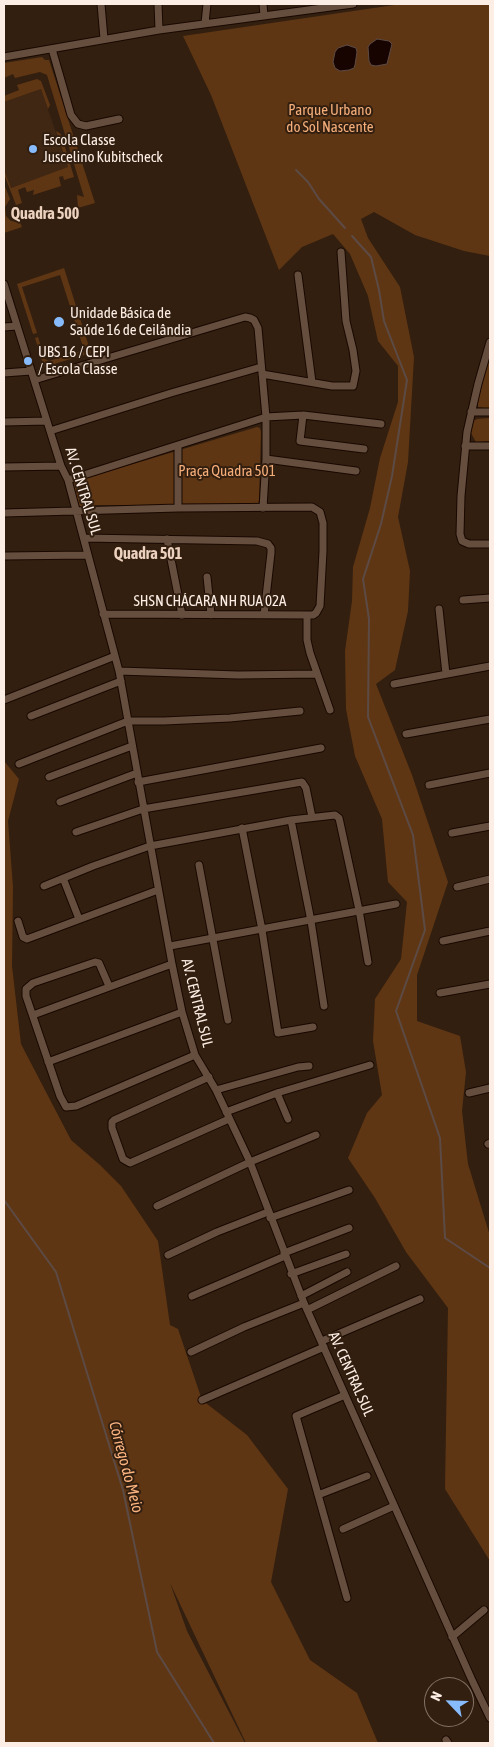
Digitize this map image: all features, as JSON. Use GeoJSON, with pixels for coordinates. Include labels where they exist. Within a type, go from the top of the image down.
{"type":"FeatureCollection","features":[{"type":"Feature","properties":{"kind":"street"},"geometry":{"type":"LineString","coordinates":[[101,4],[104,39]]}},
{"type":"Feature","properties":{"kind":"street"},"geometry":{"type":"LineString","coordinates":[[158,4],[159,30]]}},
{"type":"Feature","properties":{"kind":"street"},"geometry":{"type":"LineString","coordinates":[[205,23],[207,4]]}},
{"type":"Feature","properties":{"kind":"street"},"geometry":{"type":"LineString","coordinates":[[263,4],[264,16]]}},
{"type":"Feature","properties":{"kind":"street"},"geometry":{"type":"LineString","coordinates":[[4,57],[159,30],[322,6],[352,4]]}},
{"type":"Feature","properties":{"kind":"street"},"geometry":{"type":"LineString","coordinates":[[52,48],[71,115],[78,124],[86,126],[120,119]]}},
{"type":"Feature","properties":{"kind":"street"},"geometry":{"type":"LineString","coordinates":[[50,431],[171,393],[262,370],[332,386],[353,386],[356,371],[346,321],[340,252]]}},
{"type":"Feature","properties":{"kind":"street"},"geometry":{"type":"LineString","coordinates":[[298,275],[312,382]]}},
{"type":"Feature","properties":{"kind":"street","name":"AV. CENTRAL SUL"},"geometry":{"type":"LineString","coordinates":[[4,284],[61,466],[68,480],[119,671],[172,964],[182,1012],[195,1055],[216,1090],[250,1162],[284,1255],[304,1303],[452,1637],[490,1718]]}},
{"type":"Feature","properties":{"kind":"street"},"geometry":{"type":"LineString","coordinates":[[4,513],[178,508],[264,508],[266,417],[258,328],[254,320],[245,317],[34,380]]}},
{"type":"Feature","properties":{"kind":"street"},"geometry":{"type":"LineString","coordinates":[[4,327],[17,326]]}},
{"type":"Feature","properties":{"kind":"street"},"geometry":{"type":"LineString","coordinates":[[490,342],[471,412],[465,446],[460,534],[462,541],[469,544],[490,544]]}},
{"type":"Feature","properties":{"kind":"street"},"geometry":{"type":"LineString","coordinates":[[4,373],[31,371]]}},
{"type":"Feature","properties":{"kind":"street"},"geometry":{"type":"LineString","coordinates":[[471,412],[490,412]]}},
{"type":"Feature","properties":{"kind":"street"},"geometry":{"type":"LineString","coordinates":[[304,415],[300,441],[364,449]]}},
{"type":"Feature","properties":{"kind":"street"},"geometry":{"type":"LineString","coordinates":[[68,480],[266,417],[304,415],[382,424]]}},
{"type":"Feature","properties":{"kind":"street"},"geometry":{"type":"LineString","coordinates":[[4,422],[47,421]]}},
{"type":"Feature","properties":{"kind":"street"},"geometry":{"type":"LineString","coordinates":[[178,446],[178,508]]}},
{"type":"Feature","properties":{"kind":"street"},"geometry":{"type":"LineString","coordinates":[[465,446],[490,446]]}},
{"type":"Feature","properties":{"kind":"street"},"geometry":{"type":"LineString","coordinates":[[266,459],[356,471]]}},
{"type":"Feature","properties":{"kind":"street"},"geometry":{"type":"LineString","coordinates":[[4,467],[61,466]]}},
{"type":"Feature","properties":{"kind":"street","name":"SHSN CHÁCARA NH RUA 02A"},"geometry":{"type":"LineString","coordinates":[[103,614],[307,616],[316,613],[320,606],[323,551],[323,523],[320,512],[312,507],[264,508]]}},
{"type":"Feature","properties":{"kind":"street"},"geometry":{"type":"LineString","coordinates":[[84,538],[257,541],[268,544],[271,548],[271,553],[264,615]]}},
{"type":"Feature","properties":{"kind":"street"},"geometry":{"type":"LineString","coordinates":[[167,539],[182,615]]}},
{"type":"Feature","properties":{"kind":"street"},"geometry":{"type":"LineString","coordinates":[[4,556],[88,555]]}},
{"type":"Feature","properties":{"kind":"street"},"geometry":{"type":"LineString","coordinates":[[207,577],[211,615]]}},
{"type":"Feature","properties":{"kind":"street"},"geometry":{"type":"LineString","coordinates":[[462,600],[490,598]]}},
{"type":"Feature","properties":{"kind":"street"},"geometry":{"type":"LineString","coordinates":[[438,610],[446,674]]}},
{"type":"Feature","properties":{"kind":"street"},"geometry":{"type":"LineString","coordinates":[[307,616],[307,640],[330,710]]}},
{"type":"Feature","properties":{"kind":"street"},"geometry":{"type":"LineString","coordinates":[[4,700],[115,656]]}},
{"type":"Feature","properties":{"kind":"street"},"geometry":{"type":"LineString","coordinates":[[394,684],[490,666]]}},
{"type":"Feature","properties":{"kind":"street"},"geometry":{"type":"LineString","coordinates":[[119,671],[317,674]]}},
{"type":"Feature","properties":{"kind":"street"},"geometry":{"type":"LineString","coordinates":[[32,716],[121,681]]}},
{"type":"Feature","properties":{"kind":"street"},"geometry":{"type":"LineString","coordinates":[[19,764],[128,721],[164,722],[300,711]]}},
{"type":"Feature","properties":{"kind":"street"},"geometry":{"type":"LineString","coordinates":[[406,734],[490,719]]}},
{"type":"Feature","properties":{"kind":"street"},"geometry":{"type":"LineString","coordinates":[[49,777],[132,746]]}},
{"type":"Feature","properties":{"kind":"street"},"geometry":{"type":"LineString","coordinates":[[138,782],[321,748]]}},
{"type":"Feature","properties":{"kind":"street"},"geometry":{"type":"LineString","coordinates":[[60,802],[137,772]]}},
{"type":"Feature","properties":{"kind":"street"},"geometry":{"type":"LineString","coordinates":[[429,786],[490,773]]}},
{"type":"Feature","properties":{"kind":"street"},"geometry":{"type":"LineString","coordinates":[[76,832],[143,809],[302,782],[306,788],[312,817]]}},
{"type":"Feature","properties":{"kind":"street"},"geometry":{"type":"LineString","coordinates":[[44,886],[150,846],[242,828],[333,814],[339,818],[368,962]]}},
{"type":"Feature","properties":{"kind":"street"},"geometry":{"type":"LineString","coordinates":[[291,820],[311,921],[324,1006]]}},
{"type":"Feature","properties":{"kind":"street"},"geometry":{"type":"LineString","coordinates":[[452,833],[490,826]]}},
{"type":"Feature","properties":{"kind":"street"},"geometry":{"type":"LineString","coordinates":[[242,828],[262,930],[278,1033],[313,1027]]}},
{"type":"Feature","properties":{"kind":"street"},"geometry":{"type":"LineString","coordinates":[[199,865],[228,1020]]}},
{"type":"Feature","properties":{"kind":"street"},"geometry":{"type":"LineString","coordinates":[[63,878],[79,919]]}},
{"type":"Feature","properties":{"kind":"street"},"geometry":{"type":"LineString","coordinates":[[457,887],[490,879]]}},
{"type":"Feature","properties":{"kind":"street"},"geometry":{"type":"LineString","coordinates":[[18,921],[23,937],[27,939],[158,890]]}},
{"type":"Feature","properties":{"kind":"street"},"geometry":{"type":"LineString","coordinates":[[170,946],[396,904]]}},
{"type":"Feature","properties":{"kind":"street"},"geometry":{"type":"LineString","coordinates":[[443,941],[490,931]]}},
{"type":"Feature","properties":{"kind":"street"},"geometry":{"type":"LineString","coordinates":[[109,986],[97,962],[89,963],[28,986],[26,992],[48,1062],[64,1104],[71,1107],[195,1055]]}},
{"type":"Feature","properties":{"kind":"street"},"geometry":{"type":"LineString","coordinates":[[33,1014],[172,964]]}},
{"type":"Feature","properties":{"kind":"street"},"geometry":{"type":"LineString","coordinates":[[440,992],[490,984]]}},
{"type":"Feature","properties":{"kind":"street"},"geometry":{"type":"LineString","coordinates":[[48,1062],[182,1012]]}},
{"type":"Feature","properties":{"kind":"street"},"geometry":{"type":"LineString","coordinates":[[209,1077],[114,1120],[112,1128],[124,1159],[130,1163],[277,1093],[370,1065]]}},
{"type":"Feature","properties":{"kind":"street"},"geometry":{"type":"LineString","coordinates":[[216,1090],[298,1067],[309,1066]]}},
{"type":"Feature","properties":{"kind":"street"},"geometry":{"type":"LineString","coordinates":[[469,1093],[490,1088]]}},
{"type":"Feature","properties":{"kind":"street"},"geometry":{"type":"LineString","coordinates":[[277,1093],[288,1119]]}},
{"type":"Feature","properties":{"kind":"street"},"geometry":{"type":"LineString","coordinates":[[157,1206],[250,1162],[316,1135]]}},
{"type":"Feature","properties":{"kind":"street"},"geometry":{"type":"LineString","coordinates":[[168,1256],[217,1232],[349,1190]]}},
{"type":"Feature","properties":{"kind":"street"},"geometry":{"type":"LineString","coordinates":[[192,1296],[349,1228]]}},
{"type":"Feature","properties":{"kind":"street"},"geometry":{"type":"LineString","coordinates":[[292,1274],[346,1254]]}},
{"type":"Feature","properties":{"kind":"street"},"geometry":{"type":"LineString","coordinates":[[191,1352],[244,1327],[396,1266]]}},
{"type":"Feature","properties":{"kind":"street"},"geometry":{"type":"LineString","coordinates":[[304,1303],[347,1272]]}},
{"type":"Feature","properties":{"kind":"street"},"geometry":{"type":"LineString","coordinates":[[202,1400],[420,1299]]}},
{"type":"Feature","properties":{"kind":"street"},"geometry":{"type":"LineString","coordinates":[[345,1395],[296,1416],[347,1598]]}},
{"type":"Feature","properties":{"kind":"street"},"geometry":{"type":"LineString","coordinates":[[318,1495],[367,1476]]}},
{"type":"Feature","properties":{"kind":"street"},"geometry":{"type":"LineString","coordinates":[[343,1529],[394,1506]]}},
{"type":"Feature","properties":{"kind":"street"},"geometry":{"type":"LineString","coordinates":[[452,1637],[484,1610]]}},
{"type":"Feature","properties":{"kind":"shaded area"},"geometry":{"type":"Polygon","coordinates":[[[377,39],[389,41],[392,44],[387,64],[376,66],[371,65],[369,61],[368,47],[377,39]]]}},
{"type":"Feature","properties":{"kind":"shaded area"},"geometry":{"type":"Polygon","coordinates":[[[347,45],[356,48],[355,65],[354,68],[349,70],[340,71],[335,68],[333,62],[335,52],[338,48],[347,45]]]}},
{"type":"Feature","properties":{"kind":"shaded area","name":"Escola Classe Juscelino Kubitscheck"},"geometry":{"type":"Polygon","coordinates":[[[41,89],[68,168],[10,188],[4,170],[4,102],[41,89]]]}},
{"type":"Feature","properties":{"kind":"green space","name":"Parque Urbano do Sol Nascente"},"geometry":{"type":"Polygon","coordinates":[[[401,4],[490,4],[490,256],[464,251],[415,235],[374,212],[361,219],[368,238],[400,287],[414,357],[408,462],[398,517],[410,571],[408,611],[395,670],[376,684],[412,775],[448,882],[417,975],[417,1021],[460,1036],[466,1072],[462,1111],[468,1164],[490,1236],[490,1561],[445,1489],[448,1308],[406,1252],[375,1198],[348,1158],[367,1113],[382,1095],[373,1041],[375,999],[401,959],[407,902],[388,882],[382,819],[355,756],[346,709],[345,651],[352,601],[353,567],[370,508],[380,458],[398,402],[398,366],[378,341],[368,296],[350,254],[333,234],[302,247],[279,270],[211,95],[183,36],[401,4]]]}},
{"type":"Feature","properties":{"kind":"green space"},"geometry":{"type":"Polygon","coordinates":[[[42,57],[45,60],[49,60],[95,203],[78,208],[77,195],[84,197],[47,75],[40,72],[15,78],[13,74],[4,78],[4,63],[42,57]]]}},
{"type":"Feature","properties":{"kind":"green space"},"geometry":{"type":"Polygon","coordinates":[[[37,79],[41,81],[50,105],[48,109],[41,89],[4,102],[4,96],[19,90],[17,85],[37,79]]]}},
{"type":"Feature","properties":{"kind":"green space"},"geometry":{"type":"Polygon","coordinates":[[[56,131],[61,134],[74,177],[64,180],[63,176],[59,177],[61,186],[33,195],[34,190],[27,192],[25,187],[18,190],[22,203],[16,205],[4,170],[11,188],[68,167],[56,131]]]}},
{"type":"Feature","properties":{"kind":"green space"},"geometry":{"type":"Polygon","coordinates":[[[4,184],[10,199],[5,207],[6,216],[11,221],[20,222],[22,227],[4,233],[4,184]]]}},
{"type":"Feature","properties":{"kind":"green space"},"geometry":{"type":"Polygon","coordinates":[[[64,268],[91,353],[44,367],[35,338],[38,337],[45,359],[49,361],[84,350],[60,275],[22,287],[37,333],[33,334],[17,284],[64,268]]]}},
{"type":"Feature","properties":{"kind":"green space"},"geometry":{"type":"Polygon","coordinates":[[[490,354],[490,409],[478,407],[478,396],[490,354]]]}},
{"type":"Feature","properties":{"kind":"green space"},"geometry":{"type":"Polygon","coordinates":[[[490,418],[490,441],[476,442],[471,433],[473,421],[490,418]]]}},
{"type":"Feature","properties":{"kind":"green space","name":"Praça Quadra 501"},"geometry":{"type":"Polygon","coordinates":[[[257,427],[260,428],[261,432],[258,504],[95,505],[78,507],[71,484],[76,481],[257,427]]]}},
{"type":"Feature","properties":{"kind":"green space"},"geometry":{"type":"Polygon","coordinates":[[[4,761],[19,779],[8,821],[13,887],[12,966],[21,1044],[71,1140],[121,1186],[158,1241],[170,1325],[178,1329],[202,1400],[247,1435],[288,1489],[271,1582],[310,1660],[357,1693],[378,1743],[246,1743],[170,1583],[187,1631],[245,1743],[4,1743],[4,761]]]}},
{"type":"Feature","properties":{"kind":"waterway"},"geometry":{"type":"LineString","coordinates":[[296,170],[345,228]]}},
{"type":"Feature","properties":{"kind":"waterway"},"geometry":{"type":"LineString","coordinates":[[352,236],[371,257],[384,321],[407,380],[392,476],[381,524],[363,579],[369,619],[368,717],[413,835],[425,930],[396,1011],[440,1138],[445,1238],[490,1268]]}},
{"type":"Feature","properties":{"kind":"waterway","name":"Córrego do Meio"},"geometry":{"type":"LineString","coordinates":[[4,1200],[56,1272],[123,1490],[157,1652],[214,1743]]}},
{"type":"Feature","properties":{"kind":"place","name":"Escola Classe Juscelino Kubitscheck"},"geometry":{"type":"Point","coordinates":[33,149]}},
{"type":"Feature","properties":{"kind":"place","name":"Unidade Básica de Saúde 16 de Ceilândia"},"geometry":{"type":"Point","coordinates":[59,322]}},
{"type":"Feature","properties":{"kind":"place","name":"UBS 16 / CEPI / Escola Classe"},"geometry":{"type":"Point","coordinates":[28,361]}},
{"type":"Feature","properties":{"kind":"district","name":"Quadra 500"},"geometry":{"type":"Point","coordinates":[45,214]}},
{"type":"Feature","properties":{"kind":"district","name":"Quadra 501"},"geometry":{"type":"Point","coordinates":[148,554]}}]}
